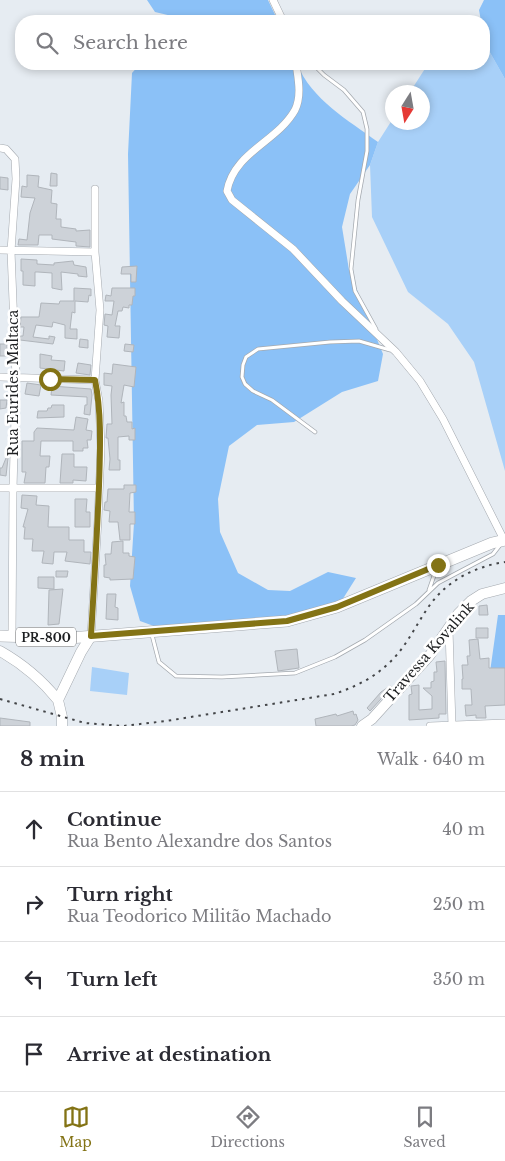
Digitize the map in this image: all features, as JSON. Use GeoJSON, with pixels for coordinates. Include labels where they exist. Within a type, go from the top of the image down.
{"type":"FeatureCollection","features":[{"type":"Feature","properties":{"kind":"main road","name":"PR-800"},"geometry":{"type":"LineString","coordinates":[[0,636],[69,638],[287,621],[337,607],[492,543],[504,540]]}},
{"type":"Feature","properties":{"kind":"street"},"geometry":{"type":"LineString","coordinates":[[273,0],[280,15]]}},
{"type":"Feature","properties":{"kind":"street"},"geometry":{"type":"LineString","coordinates":[[297,70],[300,89],[296,109],[281,127],[236,167],[229,180],[227,191],[232,200],[293,249],[342,301],[396,352],[420,380],[444,419],[504,540]]}},
{"type":"Feature","properties":{"kind":"street","name":"Rua Eurides Maltaca"},"geometry":{"type":"LineString","coordinates":[[0,148],[6,149],[15,159],[16,179],[11,251],[16,378],[12,637]]}},
{"type":"Feature","properties":{"kind":"street"},"geometry":{"type":"LineString","coordinates":[[58,700],[81,652],[91,636],[101,448],[99,401],[95,380],[100,310],[95,252],[95,189]]}},
{"type":"Feature","properties":{"kind":"street"},"geometry":{"type":"LineString","coordinates":[[0,250],[95,252]]}},
{"type":"Feature","properties":{"kind":"street"},"geometry":{"type":"LineString","coordinates":[[0,377],[95,380]]}},
{"type":"Feature","properties":{"kind":"street"},"geometry":{"type":"LineString","coordinates":[[0,488],[99,488]]}},
{"type":"Feature","properties":{"kind":"street","name":"Travessa Kovalink"},"geometry":{"type":"LineString","coordinates":[[370,725],[381,708],[430,655],[458,614],[471,601],[488,592],[505,588]]}},
{"type":"Feature","properties":{"kind":"street"},"geometry":{"type":"LineString","coordinates":[[449,629],[452,725]]}},
{"type":"Feature","properties":{"kind":"street"},"geometry":{"type":"LineString","coordinates":[[0,651],[39,678],[58,700],[62,716],[62,726]]}},
{"type":"Feature","properties":{"kind":"street"},"geometry":{"type":"LineString","coordinates":[[430,726],[505,722]]}},
{"type":"Feature","properties":{"kind":"lane"},"geometry":{"type":"LineString","coordinates":[[319,70],[344,90],[363,112],[367,129],[367,151],[358,200],[351,269],[355,291],[380,336]]}},
{"type":"Feature","properties":{"kind":"lane"},"geometry":{"type":"LineString","coordinates":[[315,432],[272,400],[244,384],[242,377],[246,357],[258,349],[299,344],[359,341],[396,352]]}},
{"type":"Feature","properties":{"kind":"lane"},"geometry":{"type":"LineString","coordinates":[[151,632],[159,662],[176,676],[222,677],[295,673],[335,657],[365,640],[416,604],[445,578],[493,554],[504,540]]}},
{"type":"Feature","properties":{"kind":"lane"},"geometry":{"type":"LineString","coordinates":[[428,593],[438,565]]}},
{"type":"Feature","properties":{"kind":"shaded area"},"geometry":{"type":"Polygon","coordinates":[[[147,0],[268,0],[275,15],[168,15],[155,12],[147,0]]]}},
{"type":"Feature","properties":{"kind":"shaded area"},"geometry":{"type":"Polygon","coordinates":[[[484,0],[505,0],[505,79],[490,53],[490,15],[480,15],[479,10],[484,0]]]}},
{"type":"Feature","properties":{"kind":"shaded area"},"geometry":{"type":"Polygon","coordinates":[[[490,53],[505,79],[505,471],[474,362],[448,324],[408,292],[372,217],[370,165],[378,142],[386,130],[430,130],[430,85],[414,85],[424,70],[490,70],[490,53]]]}},
{"type":"Feature","properties":{"kind":"shaded area"},"geometry":{"type":"Polygon","coordinates":[[[135,70],[300,70],[321,99],[378,142],[370,165],[350,194],[342,227],[349,270],[383,354],[378,381],[342,392],[294,422],[257,425],[229,446],[218,499],[220,532],[238,573],[268,590],[290,591],[328,572],[356,578],[339,605],[304,616],[162,629],[140,621],[130,586],[134,523],[128,154],[132,73],[135,70]]]}},
{"type":"Feature","properties":{"kind":"shaded area"},"geometry":{"type":"Polygon","coordinates":[[[498,615],[505,615],[505,688],[490,672],[498,615]]]}},
{"type":"Feature","properties":{"kind":"shaded area"},"geometry":{"type":"Polygon","coordinates":[[[92,667],[129,673],[127,695],[90,691],[92,667]]]}},
{"type":"Feature","properties":{"kind":"building"},"geometry":{"type":"Polygon","coordinates":[[[51,173],[57,174],[57,186],[50,186],[51,173]]]}},
{"type":"Feature","properties":{"kind":"building"},"geometry":{"type":"Polygon","coordinates":[[[27,175],[39,176],[38,187],[52,190],[51,203],[57,204],[56,219],[61,219],[61,227],[76,229],[76,231],[90,230],[90,247],[76,246],[76,242],[52,239],[52,235],[39,235],[38,245],[18,245],[19,239],[27,240],[30,213],[35,198],[21,197],[22,186],[27,187],[27,175]]]}},
{"type":"Feature","properties":{"kind":"building"},"geometry":{"type":"Polygon","coordinates":[[[0,177],[8,178],[8,190],[0,189],[0,177]]]}},
{"type":"Feature","properties":{"kind":"building"},"geometry":{"type":"Polygon","coordinates":[[[21,259],[37,260],[37,264],[54,265],[54,263],[73,261],[74,265],[86,267],[87,277],[61,272],[62,290],[52,288],[52,273],[35,272],[35,286],[23,285],[21,259]]]}},
{"type":"Feature","properties":{"kind":"building"},"geometry":{"type":"Polygon","coordinates":[[[137,266],[136,282],[131,282],[131,274],[121,274],[122,267],[137,266]]]}},
{"type":"Feature","properties":{"kind":"building"},"geometry":{"type":"Polygon","coordinates":[[[74,288],[91,289],[91,296],[89,295],[88,302],[75,301],[75,313],[72,312],[70,329],[77,329],[77,339],[65,338],[65,325],[53,322],[52,327],[36,325],[33,337],[49,339],[49,336],[55,337],[53,344],[20,340],[20,336],[23,336],[24,327],[20,327],[21,317],[39,317],[41,303],[59,304],[60,301],[74,301],[74,288]]]}},
{"type":"Feature","properties":{"kind":"building"},"geometry":{"type":"Polygon","coordinates":[[[112,288],[135,288],[132,305],[129,305],[129,308],[123,307],[122,311],[118,311],[115,326],[120,326],[119,338],[107,337],[108,326],[104,325],[105,314],[112,315],[114,301],[105,301],[106,295],[111,296],[112,288]]]}},
{"type":"Feature","properties":{"kind":"building"},"geometry":{"type":"Polygon","coordinates":[[[80,339],[88,340],[88,348],[79,347],[80,339]]]}},
{"type":"Feature","properties":{"kind":"building"},"geometry":{"type":"Polygon","coordinates":[[[0,344],[7,344],[7,356],[0,356],[0,344]]]}},
{"type":"Feature","properties":{"kind":"building"},"geometry":{"type":"Polygon","coordinates":[[[125,344],[134,345],[133,352],[124,351],[125,344]]]}},
{"type":"Feature","properties":{"kind":"building"},"geometry":{"type":"Polygon","coordinates":[[[40,354],[52,356],[51,360],[65,361],[64,371],[40,368],[40,354]]]}},
{"type":"Feature","properties":{"kind":"building"},"geometry":{"type":"Polygon","coordinates":[[[78,363],[91,365],[90,375],[76,373],[78,363]]]}},
{"type":"Feature","properties":{"kind":"building"},"geometry":{"type":"Polygon","coordinates":[[[113,364],[136,367],[134,387],[124,385],[121,403],[124,402],[124,416],[126,416],[127,422],[132,422],[132,429],[135,428],[135,440],[129,440],[129,436],[118,437],[120,470],[109,470],[110,459],[108,438],[106,438],[107,424],[112,424],[112,386],[104,385],[104,373],[112,374],[113,364]]]}},
{"type":"Feature","properties":{"kind":"building"},"geometry":{"type":"Polygon","coordinates":[[[27,383],[41,385],[39,396],[25,394],[27,383]]]}},
{"type":"Feature","properties":{"kind":"building"},"geometry":{"type":"Polygon","coordinates":[[[52,386],[91,389],[90,415],[84,414],[87,397],[51,395],[52,386]]]}},
{"type":"Feature","properties":{"kind":"building"},"geometry":{"type":"Polygon","coordinates":[[[0,400],[7,400],[6,408],[0,409],[0,400]]]}},
{"type":"Feature","properties":{"kind":"building"},"geometry":{"type":"Polygon","coordinates":[[[52,405],[64,405],[64,417],[37,418],[38,411],[47,411],[52,405]]]}},
{"type":"Feature","properties":{"kind":"building"},"geometry":{"type":"Polygon","coordinates":[[[76,417],[88,419],[86,430],[92,431],[91,440],[87,440],[88,448],[83,448],[83,451],[73,451],[73,441],[41,441],[40,456],[50,456],[49,467],[46,467],[45,483],[24,483],[26,472],[22,472],[22,441],[34,441],[34,432],[37,428],[74,430],[76,417]]]}},
{"type":"Feature","properties":{"kind":"building"},"geometry":{"type":"Polygon","coordinates":[[[62,454],[74,454],[74,467],[87,467],[86,481],[73,480],[73,483],[60,483],[62,454]]]}},
{"type":"Feature","properties":{"kind":"building"},"geometry":{"type":"Polygon","coordinates":[[[6,458],[8,458],[6,476],[0,475],[0,468],[2,468],[6,458]]]}},
{"type":"Feature","properties":{"kind":"building"},"geometry":{"type":"Polygon","coordinates":[[[124,485],[136,485],[136,492],[130,493],[129,512],[135,512],[135,524],[130,524],[130,540],[120,540],[118,522],[109,522],[110,511],[104,510],[108,489],[124,489],[124,485]]]}},
{"type":"Feature","properties":{"kind":"building"},"geometry":{"type":"Polygon","coordinates":[[[22,495],[37,496],[36,505],[49,506],[48,527],[69,527],[69,540],[84,540],[84,552],[91,552],[90,564],[65,561],[67,552],[54,552],[53,564],[42,563],[44,551],[32,551],[33,539],[24,539],[25,527],[23,527],[28,509],[21,508],[22,495]]]}},
{"type":"Feature","properties":{"kind":"building"},"geometry":{"type":"Polygon","coordinates":[[[75,499],[87,499],[86,512],[90,512],[90,527],[75,527],[75,499]]]}},
{"type":"Feature","properties":{"kind":"building"},"geometry":{"type":"Polygon","coordinates":[[[123,541],[123,553],[129,553],[129,556],[135,557],[133,579],[110,580],[110,578],[104,577],[105,554],[111,554],[112,542],[123,541]]]}},
{"type":"Feature","properties":{"kind":"building"},"geometry":{"type":"Polygon","coordinates":[[[56,571],[68,571],[67,577],[56,577],[56,571]]]}},
{"type":"Feature","properties":{"kind":"building"},"geometry":{"type":"Polygon","coordinates":[[[38,577],[54,577],[54,589],[38,588],[38,577]]]}},
{"type":"Feature","properties":{"kind":"building"},"geometry":{"type":"Polygon","coordinates":[[[63,589],[59,624],[48,625],[49,590],[63,589]]]}},
{"type":"Feature","properties":{"kind":"building"},"geometry":{"type":"Polygon","coordinates":[[[107,594],[116,594],[115,607],[118,608],[118,620],[106,619],[107,594]]]}},
{"type":"Feature","properties":{"kind":"building"},"geometry":{"type":"Polygon","coordinates":[[[487,605],[488,615],[479,615],[479,606],[487,605]]]}},
{"type":"Feature","properties":{"kind":"building"},"geometry":{"type":"Polygon","coordinates":[[[476,628],[488,628],[488,638],[476,638],[476,628]]]}},
{"type":"Feature","properties":{"kind":"building"},"geometry":{"type":"Polygon","coordinates":[[[478,639],[480,659],[489,658],[489,668],[505,668],[505,705],[485,706],[486,718],[476,718],[476,715],[466,716],[465,705],[472,705],[471,689],[462,689],[462,665],[468,665],[467,656],[470,656],[469,640],[478,639]]]}},
{"type":"Feature","properties":{"kind":"building"},"geometry":{"type":"Polygon","coordinates":[[[297,649],[299,668],[278,671],[275,651],[297,649]]]}},
{"type":"Feature","properties":{"kind":"building"},"geometry":{"type":"Polygon","coordinates":[[[445,661],[446,714],[439,714],[439,718],[409,720],[411,686],[419,685],[419,710],[432,709],[432,696],[423,688],[431,688],[431,682],[434,681],[434,672],[437,672],[436,662],[445,661]]]}},
{"type":"Feature","properties":{"kind":"building"},"geometry":{"type":"Polygon","coordinates":[[[390,686],[392,687],[370,711],[367,708],[381,692],[390,686]]]}},
{"type":"Feature","properties":{"kind":"building"},"geometry":{"type":"Polygon","coordinates":[[[353,711],[358,720],[355,725],[316,726],[315,719],[336,714],[337,716],[353,711]]]}},
{"type":"Feature","properties":{"kind":"building"},"geometry":{"type":"Polygon","coordinates":[[[0,718],[30,722],[30,726],[0,726],[0,718]]]}},
{"type":"Feature","properties":{"kind":"railway"},"geometry":{"type":"LineString","coordinates":[[0,699],[85,723],[123,726],[166,721],[334,694],[364,681],[390,662],[402,648],[432,602],[456,580],[474,570],[505,562]]}},
{"type":"Feature","properties":{"kind":"route"},"geometry":{"type":"LineString","coordinates":[[50,379],[95,380],[99,401],[101,448],[91,636],[287,621],[337,607],[438,565]]}}]}
